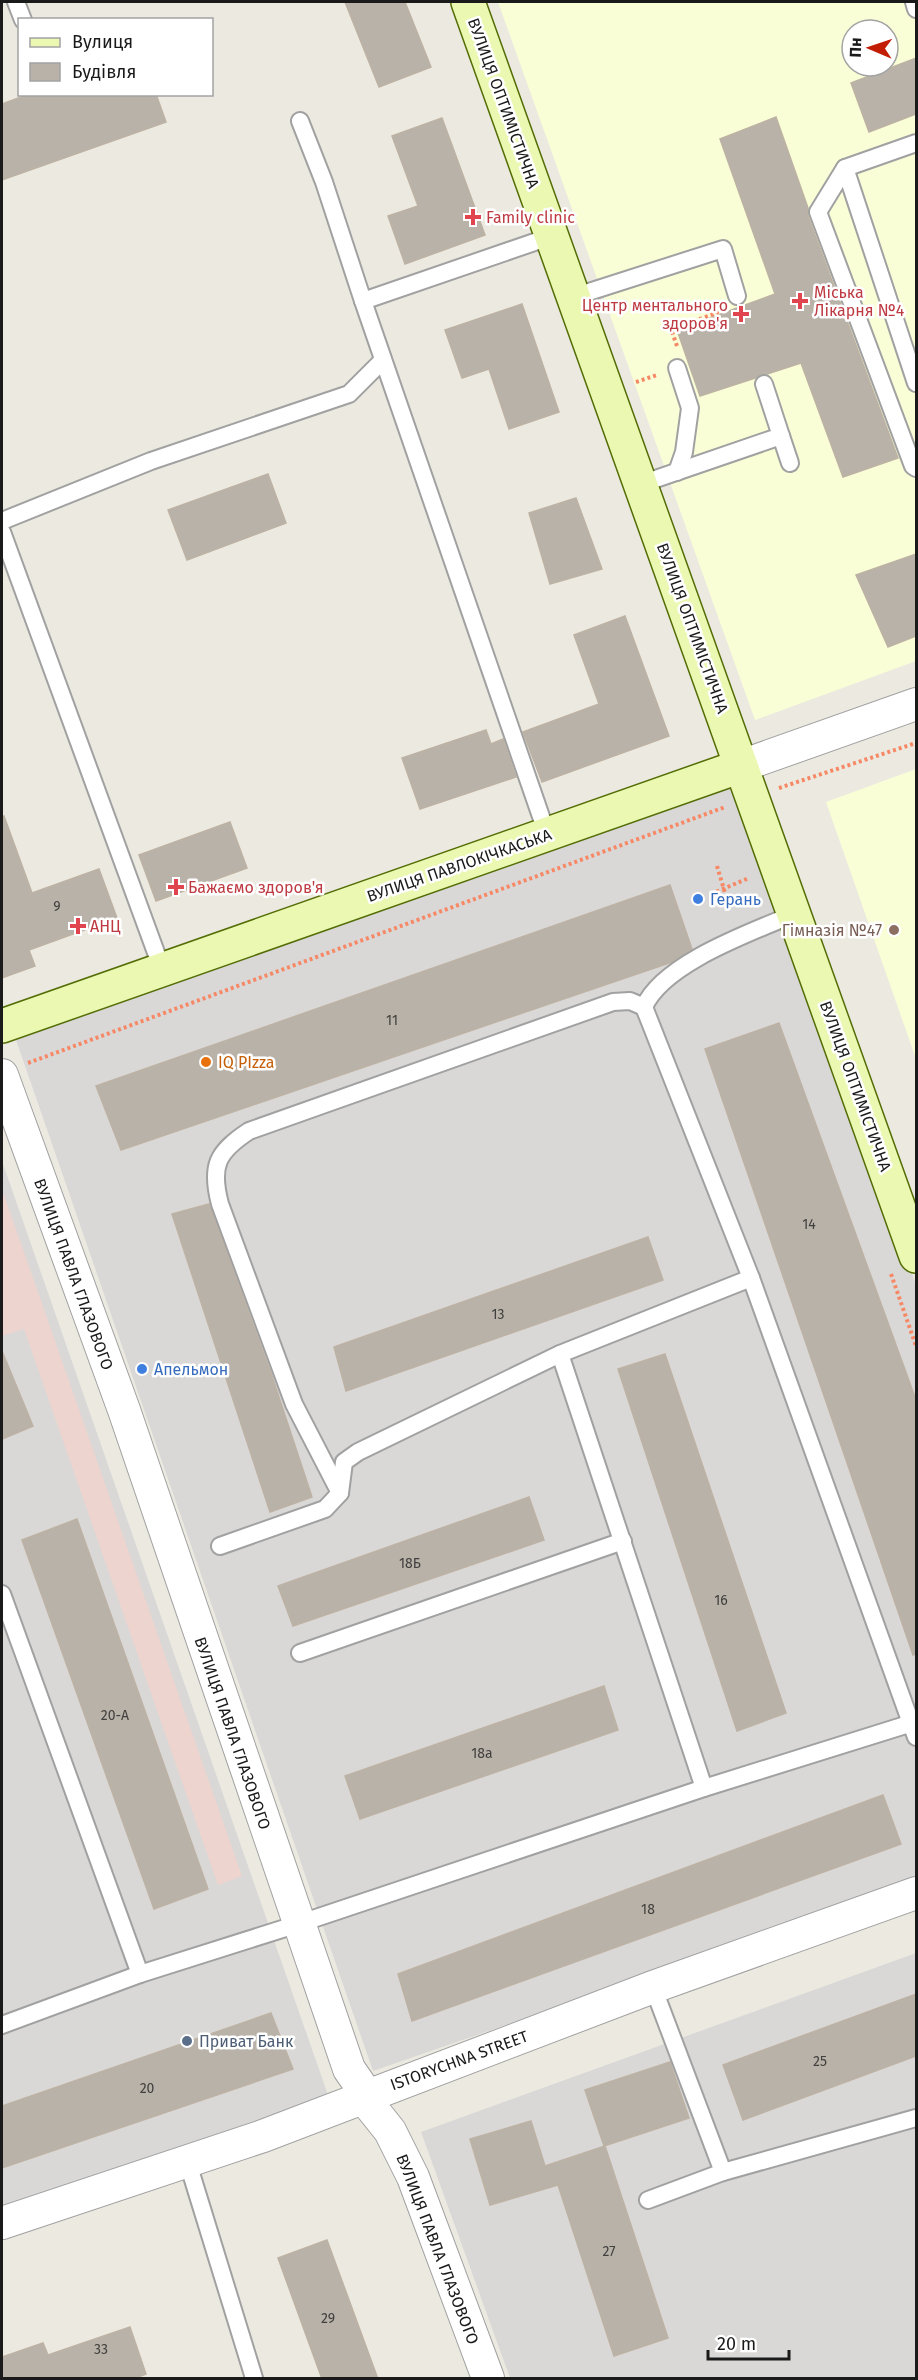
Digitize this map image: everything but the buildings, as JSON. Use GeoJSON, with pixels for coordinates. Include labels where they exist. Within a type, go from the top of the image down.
{"type":"FeatureCollection","features":[{"type":"Feature","properties":{"kind":"street","name":"ВУЛИЦЯ ОПТИМІСТИЧНА"},"geometry":{"type":"LineString","coordinates":[[468,2],[916,1256]]}},
{"type":"Feature","properties":{"kind":"street","name":"ВУЛИЦЯ ПАВЛОКІЧКАСЬКА"},"geometry":{"type":"LineString","coordinates":[[2,1026],[916,704]]}},
{"type":"Feature","properties":{"kind":"street","name":"ВУЛИЦЯ ПАВЛА ГЛАЗОВОГО"},"geometry":{"type":"LineString","coordinates":[[11,1070],[124,1410],[349,2069],[360,2085],[362,2096],[390,2131],[413,2177],[489,2379]]}},
{"type":"Feature","properties":{"kind":"street","name":"ISTORYCHNA STREET"},"geometry":{"type":"LineString","coordinates":[[2,2223],[263,2136],[362,2096],[916,1893]]}},
{"type":"Feature","properties":{"kind":"lane"},"geometry":{"type":"LineString","coordinates":[[16,2],[22,18]]}},
{"type":"Feature","properties":{"kind":"lane"},"geometry":{"type":"LineString","coordinates":[[914,2],[916,9]]}},
{"type":"Feature","properties":{"kind":"lane"},"geometry":{"type":"LineString","coordinates":[[300,121],[324,182],[546,834]]}},
{"type":"Feature","properties":{"kind":"lane"},"geometry":{"type":"LineString","coordinates":[[916,144],[845,168],[818,212],[851,307],[913,466],[916,468]]}},
{"type":"Feature","properties":{"kind":"lane"},"geometry":{"type":"LineString","coordinates":[[845,168],[916,383]]}},
{"type":"Feature","properties":{"kind":"lane"},"geometry":{"type":"LineString","coordinates":[[363,301],[552,236]]}},
{"type":"Feature","properties":{"kind":"lane"},"geometry":{"type":"LineString","coordinates":[[573,297],[723,249],[737,296]]}},
{"type":"Feature","properties":{"kind":"lane"},"geometry":{"type":"LineString","coordinates":[[2,521],[151,461],[288,417],[349,394],[383,360]]}},
{"type":"Feature","properties":{"kind":"lane"},"geometry":{"type":"LineString","coordinates":[[677,368],[690,408],[684,452],[677,472]]}},
{"type":"Feature","properties":{"kind":"lane"},"geometry":{"type":"LineString","coordinates":[[764,384],[790,463]]}},
{"type":"Feature","properties":{"kind":"lane"},"geometry":{"type":"LineString","coordinates":[[640,484],[781,436]]}},
{"type":"Feature","properties":{"kind":"lane"},"geometry":{"type":"LineString","coordinates":[[2,532],[162,969]]}},
{"type":"Feature","properties":{"kind":"lane"},"geometry":{"type":"LineString","coordinates":[[644,1007],[657,990],[687,964],[723,944],[794,914]]}},
{"type":"Feature","properties":{"kind":"lane"},"geometry":{"type":"LineString","coordinates":[[2,2025],[140,1974],[298,1924],[704,1788],[914,1730],[752,1278],[644,1007],[630,1001],[613,1002],[249,1131],[227,1146],[217,1162],[214,1182],[220,1204],[294,1404],[340,1493]]}},
{"type":"Feature","properties":{"kind":"lane"},"geometry":{"type":"LineString","coordinates":[[220,1546],[325,1509],[340,1493],[344,1462],[358,1452],[560,1354],[752,1278]]}},
{"type":"Feature","properties":{"kind":"lane"},"geometry":{"type":"LineString","coordinates":[[560,1354],[704,1788]]}},
{"type":"Feature","properties":{"kind":"lane"},"geometry":{"type":"LineString","coordinates":[[300,1653],[623,1541]]}},
{"type":"Feature","properties":{"kind":"lane"},"geometry":{"type":"LineString","coordinates":[[2,1594],[140,1974]]}},
{"type":"Feature","properties":{"kind":"lane"},"geometry":{"type":"LineString","coordinates":[[653,1988],[723,2172]]}},
{"type":"Feature","properties":{"kind":"lane"},"geometry":{"type":"LineString","coordinates":[[648,2200],[723,2172],[916,2118]]}},
{"type":"Feature","properties":{"kind":"lane"},"geometry":{"type":"LineString","coordinates":[[187,2160],[254,2379]]}},
{"type":"Feature","properties":{"kind":"path"},"geometry":{"type":"LineString","coordinates":[[634,383],[684,366],[671,329],[717,314],[714,304],[737,296]]}},
{"type":"Feature","properties":{"kind":"path"},"geometry":{"type":"LineString","coordinates":[[768,792],[916,743]]}},
{"type":"Feature","properties":{"kind":"path"},"geometry":{"type":"LineString","coordinates":[[717,867],[728,903]]}},
{"type":"Feature","properties":{"kind":"path"},"geometry":{"type":"LineString","coordinates":[[711,894],[752,877]]}},
{"type":"Feature","properties":{"kind":"path"},"geometry":{"type":"LineString","coordinates":[[11,1070],[517,885]]}},
{"type":"Feature","properties":{"kind":"shaded area"},"geometry":{"type":"Polygon","coordinates":[[[498,2],[916,2],[916,661],[755,720],[498,2]]]}},
{"type":"Feature","properties":{"kind":"shaded area","name":"Гімназія №47"},"geometry":{"type":"Polygon","coordinates":[[[916,769],[916,1059],[826,802],[916,769]]]}},
{"type":"Feature","properties":{"kind":"shaded area"},"geometry":{"type":"Polygon","coordinates":[[[736,777],[916,1285],[916,1883],[373,2071],[15,1037],[736,777]]]}},
{"type":"Feature","properties":{"kind":"shaded area"},"geometry":{"type":"Polygon","coordinates":[[[2,1161],[328,2095],[2,2211],[2,1161]]]}},
{"type":"Feature","properties":{"kind":"shaded area"},"geometry":{"type":"Polygon","coordinates":[[[4,1195],[242,1876],[218,1885],[24,1329],[2,1336],[2,1196],[4,1195]]]}},
{"type":"Feature","properties":{"kind":"shaded area"},"geometry":{"type":"Polygon","coordinates":[[[916,1953],[916,2378],[510,2378],[421,2132],[916,1953]]]}},
{"type":"Feature","properties":{"kind":"place","name":"Family clinic"},"geometry":{"type":"Point","coordinates":[473,217]}},
{"type":"Feature","properties":{"kind":"place","name":"Міська Лікарня №4"},"geometry":{"type":"Point","coordinates":[800,301]}},
{"type":"Feature","properties":{"kind":"place","name":"Центр ментального здоров'я"},"geometry":{"type":"Point","coordinates":[741,314]}},
{"type":"Feature","properties":{"kind":"place","name":"Бажаємо здоров'я"},"geometry":{"type":"Point","coordinates":[176,887]}},
{"type":"Feature","properties":{"kind":"place","name":"Герань"},"geometry":{"type":"Point","coordinates":[698,899]}},
{"type":"Feature","properties":{"kind":"place","name":"АНЦ"},"geometry":{"type":"Point","coordinates":[78,926]}},
{"type":"Feature","properties":{"kind":"place","name":"Гімназія №47"},"geometry":{"type":"Point","coordinates":[894,930]}},
{"type":"Feature","properties":{"kind":"place","name":"IQ PIzza"},"geometry":{"type":"Point","coordinates":[206,1062]}},
{"type":"Feature","properties":{"kind":"place","name":"Апельмон"},"geometry":{"type":"Point","coordinates":[142,1369]}},
{"type":"Feature","properties":{"kind":"place","name":"Приват Банк"},"geometry":{"type":"Point","coordinates":[187,2041]}}]}
